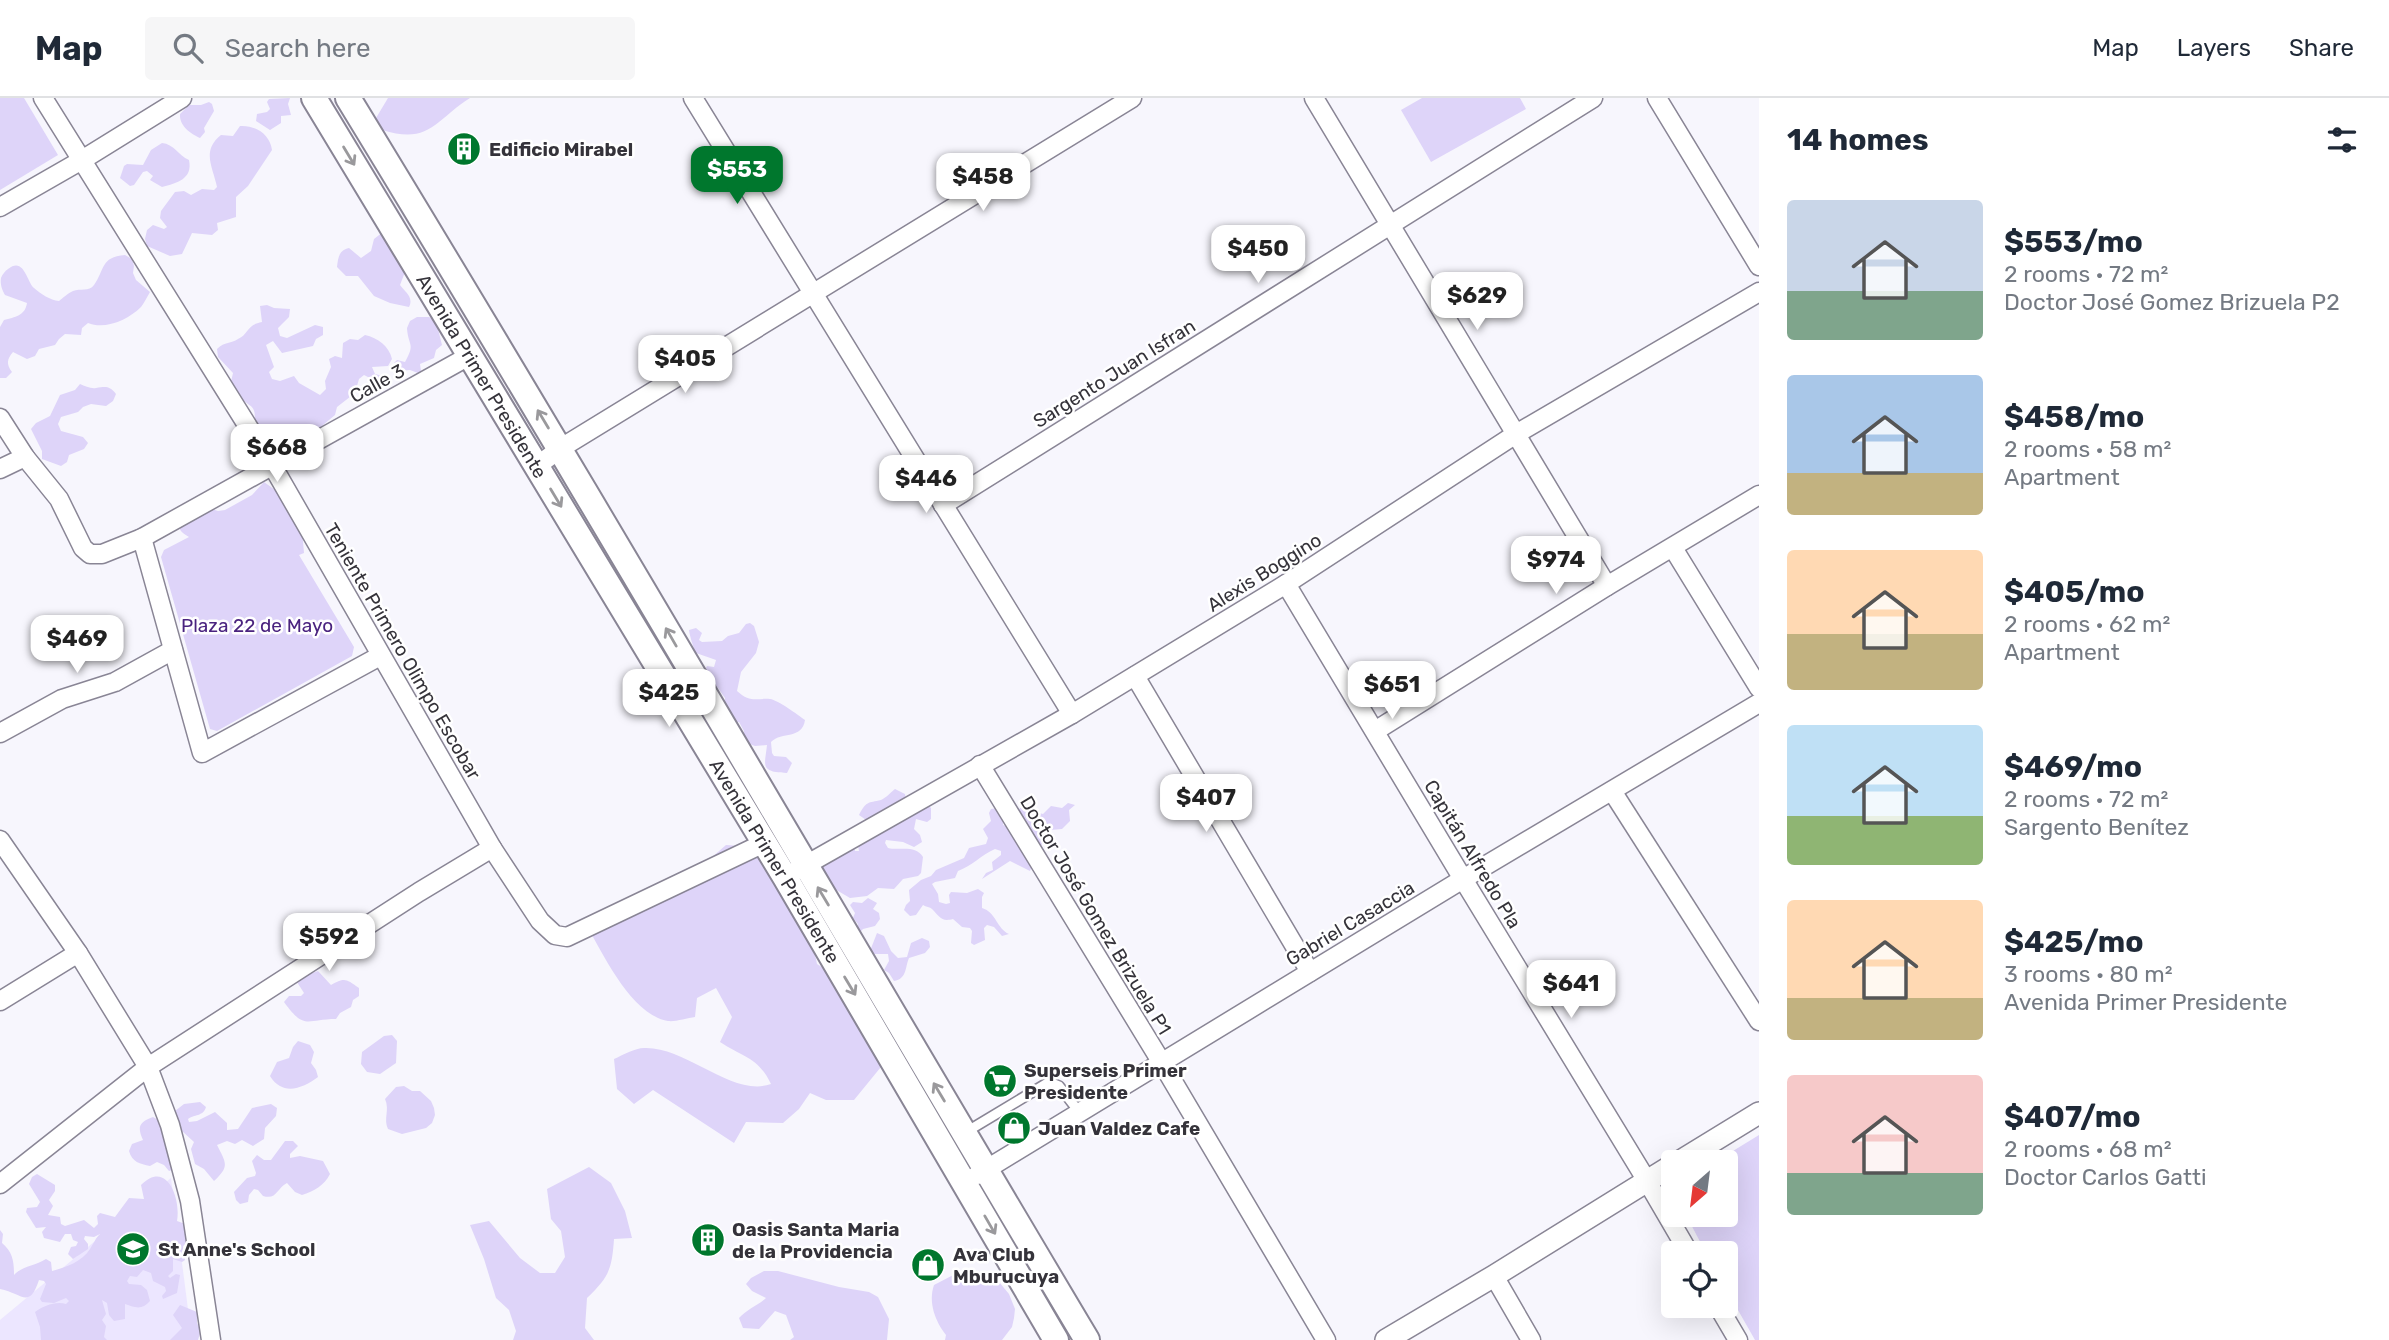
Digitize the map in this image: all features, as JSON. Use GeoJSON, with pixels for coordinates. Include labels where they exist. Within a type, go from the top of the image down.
{"type":"FeatureCollection","features":[{"type":"Feature","properties":{"kind":"main road","name":"Avenida Primer Presidente"},"geometry":{"type":"LineString","coordinates":[[314,98],[764,843],[795,871],[964,1133],[975,1175],[1056,1340]]}},
{"type":"Feature","properties":{"kind":"main road","name":"Avenida Primer Presidente"},"geometry":{"type":"LineString","coordinates":[[348,98],[561,448],[795,871],[975,1175],[1087,1340]]}},
{"type":"Feature","properties":{"kind":"main road"},"geometry":{"type":"LineString","coordinates":[[413,262],[439,247]]}},
{"type":"Feature","properties":{"kind":"street","name":"Teniente Primero Olimpo Escobar"},"geometry":{"type":"LineString","coordinates":[[43,98],[272,464],[492,848],[540,921],[555,935],[567,937],[764,843]]}},
{"type":"Feature","properties":{"kind":"street"},"geometry":{"type":"LineString","coordinates":[[0,207],[182,98]]}},
{"type":"Feature","properties":{"kind":"street"},"geometry":{"type":"LineString","coordinates":[[692,98],[1072,714]]}},
{"type":"Feature","properties":{"kind":"street"},"geometry":{"type":"LineString","coordinates":[[537,466],[561,448],[1132,98]]}},
{"type":"Feature","properties":{"kind":"street"},"geometry":{"type":"LineString","coordinates":[[1314,98],[1607,586]]}},
{"type":"Feature","properties":{"kind":"street","name":"Sargento Juan Isfran"},"geometry":{"type":"LineString","coordinates":[[943,505],[1593,98]]}},
{"type":"Feature","properties":{"kind":"street"},"geometry":{"type":"LineString","coordinates":[[1657,98],[1759,265]]}},
{"type":"Feature","properties":{"kind":"street","name":"Alexis Boggino"},"geometry":{"type":"LineString","coordinates":[[795,871],[1072,714],[1286,584],[1516,434],[1759,292]]}},
{"type":"Feature","properties":{"kind":"street","name":"Calle 3"},"geometry":{"type":"LineString","coordinates":[[25,457],[59,499],[83,548],[90,554],[102,554],[142,538],[469,356]]}},
{"type":"Feature","properties":{"kind":"street"},"geometry":{"type":"LineString","coordinates":[[0,418],[25,457],[0,469]]}},
{"type":"Feature","properties":{"kind":"street"},"geometry":{"type":"LineString","coordinates":[[1375,731],[1759,495]]}},
{"type":"Feature","properties":{"kind":"street"},"geometry":{"type":"LineString","coordinates":[[142,538],[202,753],[380,656]]}},
{"type":"Feature","properties":{"kind":"street"},"geometry":{"type":"LineString","coordinates":[[1673,548],[1759,688]]}},
{"type":"Feature","properties":{"kind":"street","name":"Capitán Alfredo Pla"},"geometry":{"type":"LineString","coordinates":[[1286,584],[1682,1241]]}},
{"type":"Feature","properties":{"kind":"street"},"geometry":{"type":"LineString","coordinates":[[0,733],[62,699],[115,682],[173,650]]}},
{"type":"Feature","properties":{"kind":"street"},"geometry":{"type":"LineString","coordinates":[[1135,676],[1310,972]]}},
{"type":"Feature","properties":{"kind":"street","name":"Gabriel Casaccia"},"geometry":{"type":"LineString","coordinates":[[975,1175],[1463,879],[1759,704]]}},
{"type":"Feature","properties":{"kind":"street","name":"Doctor José Gomez Brizuela P1"},"geometry":{"type":"LineString","coordinates":[[981,765],[1326,1340]]}},
{"type":"Feature","properties":{"kind":"street"},"geometry":{"type":"LineString","coordinates":[[1612,791],[1759,1021]]}},
{"type":"Feature","properties":{"kind":"street"},"geometry":{"type":"LineString","coordinates":[[0,840],[78,953],[148,1067],[170,1125],[190,1201],[211,1340]]}},
{"type":"Feature","properties":{"kind":"street"},"geometry":{"type":"LineString","coordinates":[[0,1184],[148,1067],[492,848]]}},
{"type":"Feature","properties":{"kind":"street"},"geometry":{"type":"LineString","coordinates":[[0,1001],[78,953]]}},
{"type":"Feature","properties":{"kind":"street"},"geometry":{"type":"LineString","coordinates":[[1699,1150],[1759,1113]]}},
{"type":"Feature","properties":{"kind":"street"},"geometry":{"type":"LineString","coordinates":[[1387,1340],[1661,1172]]}},
{"type":"Feature","properties":{"kind":"street"},"geometry":{"type":"LineString","coordinates":[[1494,1276],[1531,1340]]}},
{"type":"Feature","properties":{"kind":"street"},"geometry":{"type":"LineString","coordinates":[[1725,1318],[1738,1340]]}},
{"type":"Feature","properties":{"kind":"lane"},"geometry":{"type":"LineString","coordinates":[[964,1133],[1049,1082],[1059,1086],[1080,1113]]}},
{"type":"Feature","properties":{"kind":"shaded area","name":"St Anne's School"},"geometry":{"type":"Polygon","coordinates":[[[171,1178],[192,1340],[0,1340],[0,1320],[171,1178]]]}},
{"type":"Feature","properties":{"kind":"green space"},"geometry":{"type":"Polygon","coordinates":[[[0,98],[24,98],[58,155],[0,190],[0,98]]]}},
{"type":"Feature","properties":{"kind":"green space"},"geometry":{"type":"Polygon","coordinates":[[[290,98],[288,104],[291,115],[281,116],[281,123],[270,130],[256,121],[257,114],[270,109],[267,102],[269,99],[290,98]]]}},
{"type":"Feature","properties":{"kind":"green space"},"geometry":{"type":"Polygon","coordinates":[[[388,98],[470,98],[431,128],[411,134],[398,134],[382,130],[376,118],[388,98]]]}},
{"type":"Feature","properties":{"kind":"green space"},"geometry":{"type":"Polygon","coordinates":[[[1422,98],[1520,98],[1526,109],[1431,162],[1401,110],[1422,98]]]}},
{"type":"Feature","properties":{"kind":"green space"},"geometry":{"type":"Polygon","coordinates":[[[209,102],[214,111],[200,138],[184,126],[180,114],[189,105],[209,102]]]}},
{"type":"Feature","properties":{"kind":"green space"},"geometry":{"type":"Polygon","coordinates":[[[240,126],[251,127],[265,135],[272,150],[248,186],[236,197],[236,217],[217,223],[218,230],[212,235],[192,233],[182,254],[170,256],[147,246],[147,230],[153,225],[164,229],[167,227],[160,218],[161,211],[175,192],[184,191],[191,195],[202,189],[214,190],[217,187],[210,160],[211,147],[221,135],[233,136],[240,126]]]}},
{"type":"Feature","properties":{"kind":"green space"},"geometry":{"type":"Polygon","coordinates":[[[162,143],[170,145],[189,160],[189,172],[183,179],[162,187],[150,180],[153,176],[147,171],[143,172],[134,185],[130,186],[120,178],[124,166],[143,165],[151,150],[162,143]]]}},
{"type":"Feature","properties":{"kind":"green space"},"geometry":{"type":"Polygon","coordinates":[[[383,232],[405,272],[400,285],[410,297],[409,307],[374,296],[358,276],[346,276],[337,267],[343,251],[349,248],[361,258],[371,251],[374,239],[383,232]]]}},
{"type":"Feature","properties":{"kind":"green space"},"geometry":{"type":"Polygon","coordinates":[[[125,255],[132,259],[136,280],[150,292],[141,307],[116,323],[88,323],[82,328],[81,335],[65,334],[55,345],[39,349],[35,356],[27,359],[13,352],[8,362],[12,372],[6,378],[0,378],[0,327],[4,320],[22,313],[27,303],[5,295],[1,280],[6,271],[18,266],[34,288],[59,301],[73,291],[92,287],[107,261],[125,255]]]}},
{"type":"Feature","properties":{"kind":"green space"},"geometry":{"type":"Polygon","coordinates":[[[260,306],[290,309],[289,317],[278,328],[280,336],[287,338],[315,325],[323,327],[323,335],[316,339],[313,346],[282,353],[273,341],[266,345],[274,367],[269,372],[272,379],[280,381],[294,376],[299,383],[320,395],[326,389],[325,381],[331,367],[329,359],[335,356],[342,358],[343,343],[350,339],[358,340],[365,335],[382,343],[392,359],[388,366],[372,367],[375,374],[383,376],[384,384],[377,385],[364,375],[359,379],[355,393],[337,407],[335,415],[323,425],[320,432],[300,443],[292,444],[286,450],[271,444],[254,425],[253,408],[236,392],[231,382],[233,373],[218,357],[217,349],[220,346],[242,337],[253,325],[262,322],[260,306]]]}},
{"type":"Feature","properties":{"kind":"green space"},"geometry":{"type":"Polygon","coordinates":[[[417,317],[429,317],[436,321],[442,345],[436,350],[434,358],[420,364],[421,371],[418,373],[410,370],[398,371],[394,363],[397,360],[405,362],[408,356],[411,348],[407,328],[410,321],[417,317]]]}},
{"type":"Feature","properties":{"kind":"green space"},"geometry":{"type":"Polygon","coordinates":[[[80,384],[92,388],[107,387],[116,394],[113,401],[106,406],[91,404],[78,412],[61,417],[58,424],[61,431],[83,437],[88,443],[84,449],[69,455],[67,462],[61,466],[42,459],[42,451],[31,429],[36,423],[50,416],[60,395],[75,390],[80,384]]]}},
{"type":"Feature","properties":{"kind":"green space","name":"Plaza 22 de Mayo"},"geometry":{"type":"Polygon","coordinates":[[[264,482],[300,508],[304,553],[299,555],[354,647],[352,656],[217,731],[210,729],[161,557],[164,550],[189,537],[180,529],[179,517],[202,506],[218,511],[225,510],[252,495],[264,482]]]}},
{"type":"Feature","properties":{"kind":"green space"},"geometry":{"type":"Polygon","coordinates":[[[750,623],[754,626],[759,642],[756,653],[741,672],[737,691],[749,699],[774,700],[805,720],[796,733],[771,742],[774,756],[786,757],[792,763],[787,773],[768,769],[765,758],[767,745],[755,746],[744,742],[744,731],[739,722],[733,724],[725,710],[725,698],[704,672],[707,666],[714,667],[716,660],[696,653],[689,632],[696,628],[702,633],[699,640],[702,642],[722,641],[739,633],[750,623]]]}},
{"type":"Feature","properties":{"kind":"green space"},"geometry":{"type":"Polygon","coordinates":[[[895,789],[905,794],[906,802],[928,805],[931,808],[931,819],[927,822],[916,819],[914,829],[922,842],[914,847],[903,842],[886,840],[885,843],[888,848],[912,849],[920,853],[923,857],[921,873],[903,879],[894,889],[878,888],[867,896],[850,898],[833,888],[823,873],[821,864],[853,841],[855,851],[859,851],[857,840],[869,822],[859,815],[861,810],[868,803],[883,799],[895,789]]]}},
{"type":"Feature","properties":{"kind":"green space"},"geometry":{"type":"Polygon","coordinates":[[[1068,803],[1075,805],[1069,810],[1070,821],[1062,829],[1050,830],[1045,835],[1030,871],[1010,861],[982,879],[986,873],[993,870],[992,862],[1001,855],[1001,851],[995,849],[958,871],[955,878],[932,884],[939,902],[946,904],[950,903],[951,892],[967,893],[978,889],[984,893],[982,908],[1009,934],[1002,936],[994,927],[987,925],[984,928],[985,940],[974,945],[971,943],[970,928],[962,927],[953,919],[943,919],[931,908],[923,905],[916,915],[910,916],[904,910],[910,901],[909,890],[921,880],[964,858],[969,848],[986,844],[988,838],[983,829],[991,821],[991,809],[998,808],[1003,825],[1010,827],[1020,808],[1031,805],[1036,812],[1043,814],[1051,806],[1062,808],[1068,803]]]}},
{"type":"Feature","properties":{"kind":"green space"},"geometry":{"type":"Polygon","coordinates":[[[726,845],[756,847],[806,926],[807,938],[817,964],[834,975],[837,991],[847,1000],[885,1062],[854,1100],[826,1100],[810,1093],[799,1109],[783,1123],[746,1122],[734,1143],[653,1090],[634,1104],[617,1089],[614,1059],[644,1048],[676,1055],[741,1084],[771,1084],[755,1063],[720,1042],[732,1017],[716,988],[697,998],[695,1017],[668,1021],[655,1016],[643,1008],[621,983],[588,928],[695,872],[726,845]]]}},
{"type":"Feature","properties":{"kind":"green space"},"geometry":{"type":"Polygon","coordinates":[[[868,898],[877,903],[873,909],[879,913],[880,919],[875,926],[863,929],[858,934],[858,924],[853,918],[855,913],[850,905],[853,902],[862,903],[868,898]]]}},
{"type":"Feature","properties":{"kind":"green space"},"geometry":{"type":"Polygon","coordinates":[[[877,933],[884,936],[891,951],[898,958],[907,957],[911,943],[922,938],[929,941],[930,947],[925,953],[909,958],[903,975],[894,981],[884,970],[889,961],[888,954],[874,954],[870,951],[877,933]]]}},
{"type":"Feature","properties":{"kind":"green space"},"geometry":{"type":"Polygon","coordinates":[[[318,971],[331,985],[343,980],[351,983],[359,988],[359,996],[353,1000],[351,1007],[340,1013],[336,1019],[302,1020],[284,1002],[289,996],[301,996],[304,993],[295,979],[318,971]]]}},
{"type":"Feature","properties":{"kind":"green space"},"geometry":{"type":"Polygon","coordinates":[[[392,1035],[397,1041],[396,1063],[380,1074],[367,1072],[361,1064],[362,1052],[384,1036],[392,1035]]]}},
{"type":"Feature","properties":{"kind":"green space"},"geometry":{"type":"Polygon","coordinates":[[[298,1041],[310,1045],[314,1052],[311,1063],[318,1077],[300,1087],[281,1087],[270,1076],[277,1062],[289,1058],[298,1041]]]}},
{"type":"Feature","properties":{"kind":"green space"},"geometry":{"type":"Polygon","coordinates":[[[404,1086],[412,1091],[420,1091],[431,1101],[435,1115],[426,1128],[402,1134],[388,1129],[385,1099],[396,1087],[404,1086]]]}},
{"type":"Feature","properties":{"kind":"green space"},"geometry":{"type":"Polygon","coordinates":[[[200,1102],[206,1107],[205,1110],[190,1117],[189,1122],[215,1112],[227,1123],[227,1130],[238,1129],[252,1108],[271,1104],[277,1108],[276,1116],[265,1128],[264,1139],[253,1146],[242,1140],[235,1144],[227,1141],[217,1145],[225,1164],[214,1181],[204,1169],[195,1164],[191,1149],[194,1142],[182,1131],[175,1129],[170,1138],[186,1149],[176,1169],[169,1171],[157,1162],[150,1166],[132,1158],[129,1151],[132,1144],[143,1140],[140,1126],[145,1121],[153,1117],[169,1126],[174,1120],[175,1111],[184,1104],[200,1102]]]}},
{"type":"Feature","properties":{"kind":"green space"},"geometry":{"type":"Polygon","coordinates":[[[1759,1135],[1759,1340],[1755,1340],[1738,1310],[1738,1241],[1700,1241],[1692,1227],[1738,1227],[1738,1150],[1735,1150],[1759,1135]]]}},
{"type":"Feature","properties":{"kind":"green space"},"geometry":{"type":"Polygon","coordinates":[[[285,1141],[293,1141],[298,1146],[290,1154],[290,1158],[300,1156],[323,1161],[330,1174],[328,1178],[318,1188],[302,1195],[287,1183],[268,1197],[254,1189],[248,1202],[240,1204],[234,1192],[247,1178],[255,1176],[252,1161],[257,1155],[264,1160],[271,1160],[285,1141]]]}},
{"type":"Feature","properties":{"kind":"green space"},"geometry":{"type":"Polygon","coordinates":[[[589,1167],[611,1183],[625,1211],[632,1238],[614,1239],[608,1272],[587,1298],[585,1328],[594,1340],[513,1340],[516,1331],[509,1310],[496,1298],[470,1225],[489,1221],[520,1258],[540,1273],[555,1273],[565,1257],[561,1231],[551,1219],[547,1189],[589,1167]]]}},
{"type":"Feature","properties":{"kind":"green space","name":"St Anne's School"},"geometry":{"type":"Polygon","coordinates":[[[37,1174],[55,1185],[55,1191],[49,1200],[53,1206],[48,1215],[60,1217],[61,1224],[65,1226],[84,1220],[94,1228],[98,1224],[97,1216],[100,1213],[115,1217],[129,1198],[144,1199],[141,1185],[150,1178],[165,1179],[177,1202],[177,1221],[188,1225],[189,1242],[183,1246],[185,1260],[182,1262],[173,1259],[173,1271],[168,1276],[170,1278],[176,1274],[180,1275],[177,1293],[163,1299],[165,1287],[153,1281],[151,1273],[143,1270],[137,1277],[130,1276],[127,1281],[147,1290],[150,1301],[147,1304],[139,1307],[125,1304],[125,1319],[114,1321],[109,1315],[107,1303],[102,1300],[106,1314],[102,1320],[106,1326],[104,1337],[107,1340],[41,1340],[35,1312],[69,1301],[66,1298],[54,1303],[42,1302],[40,1299],[46,1284],[39,1280],[32,1295],[28,1297],[0,1289],[0,1230],[3,1234],[2,1243],[12,1258],[14,1275],[46,1259],[51,1262],[52,1271],[73,1263],[87,1254],[100,1234],[94,1237],[85,1236],[88,1249],[73,1259],[68,1254],[71,1247],[78,1242],[73,1240],[71,1234],[65,1234],[60,1242],[44,1238],[42,1232],[46,1227],[36,1228],[26,1212],[27,1208],[37,1207],[40,1202],[29,1184],[37,1174]]]}},
{"type":"Feature","properties":{"kind":"green space"},"geometry":{"type":"Polygon","coordinates":[[[974,1270],[994,1276],[1009,1294],[1015,1309],[1012,1327],[1002,1340],[945,1340],[946,1335],[932,1305],[934,1285],[959,1272],[974,1270]]]}},
{"type":"Feature","properties":{"kind":"green space"},"geometry":{"type":"Polygon","coordinates":[[[764,1271],[778,1271],[869,1292],[878,1297],[889,1319],[887,1340],[790,1340],[794,1337],[786,1315],[775,1311],[759,1329],[743,1328],[739,1318],[766,1298],[752,1291],[746,1284],[764,1271]]]}},
{"type":"Feature","properties":{"kind":"green space"},"geometry":{"type":"Polygon","coordinates":[[[180,1305],[197,1312],[197,1323],[201,1330],[198,1340],[170,1340],[182,1328],[173,1315],[180,1305]]]}},
{"type":"Feature","properties":{"kind":"place","name":"Edificio Mirabel"},"geometry":{"type":"Point","coordinates":[464,149]}},
{"type":"Feature","properties":{"kind":"place","name":"Superseis Primer Presidente"},"geometry":{"type":"Point","coordinates":[1000,1081]}},
{"type":"Feature","properties":{"kind":"place","name":"Juan Valdez Cafe"},"geometry":{"type":"Point","coordinates":[1014,1128]}},
{"type":"Feature","properties":{"kind":"place","name":"Oasis Santa Maria de la Providencia"},"geometry":{"type":"Point","coordinates":[708,1240]}},
{"type":"Feature","properties":{"kind":"place","name":"St Anne's School"},"geometry":{"type":"Point","coordinates":[133,1249]}},
{"type":"Feature","properties":{"kind":"place","name":"Ava Club Mburucuya"},"geometry":{"type":"Point","coordinates":[928,1265]}}]}
